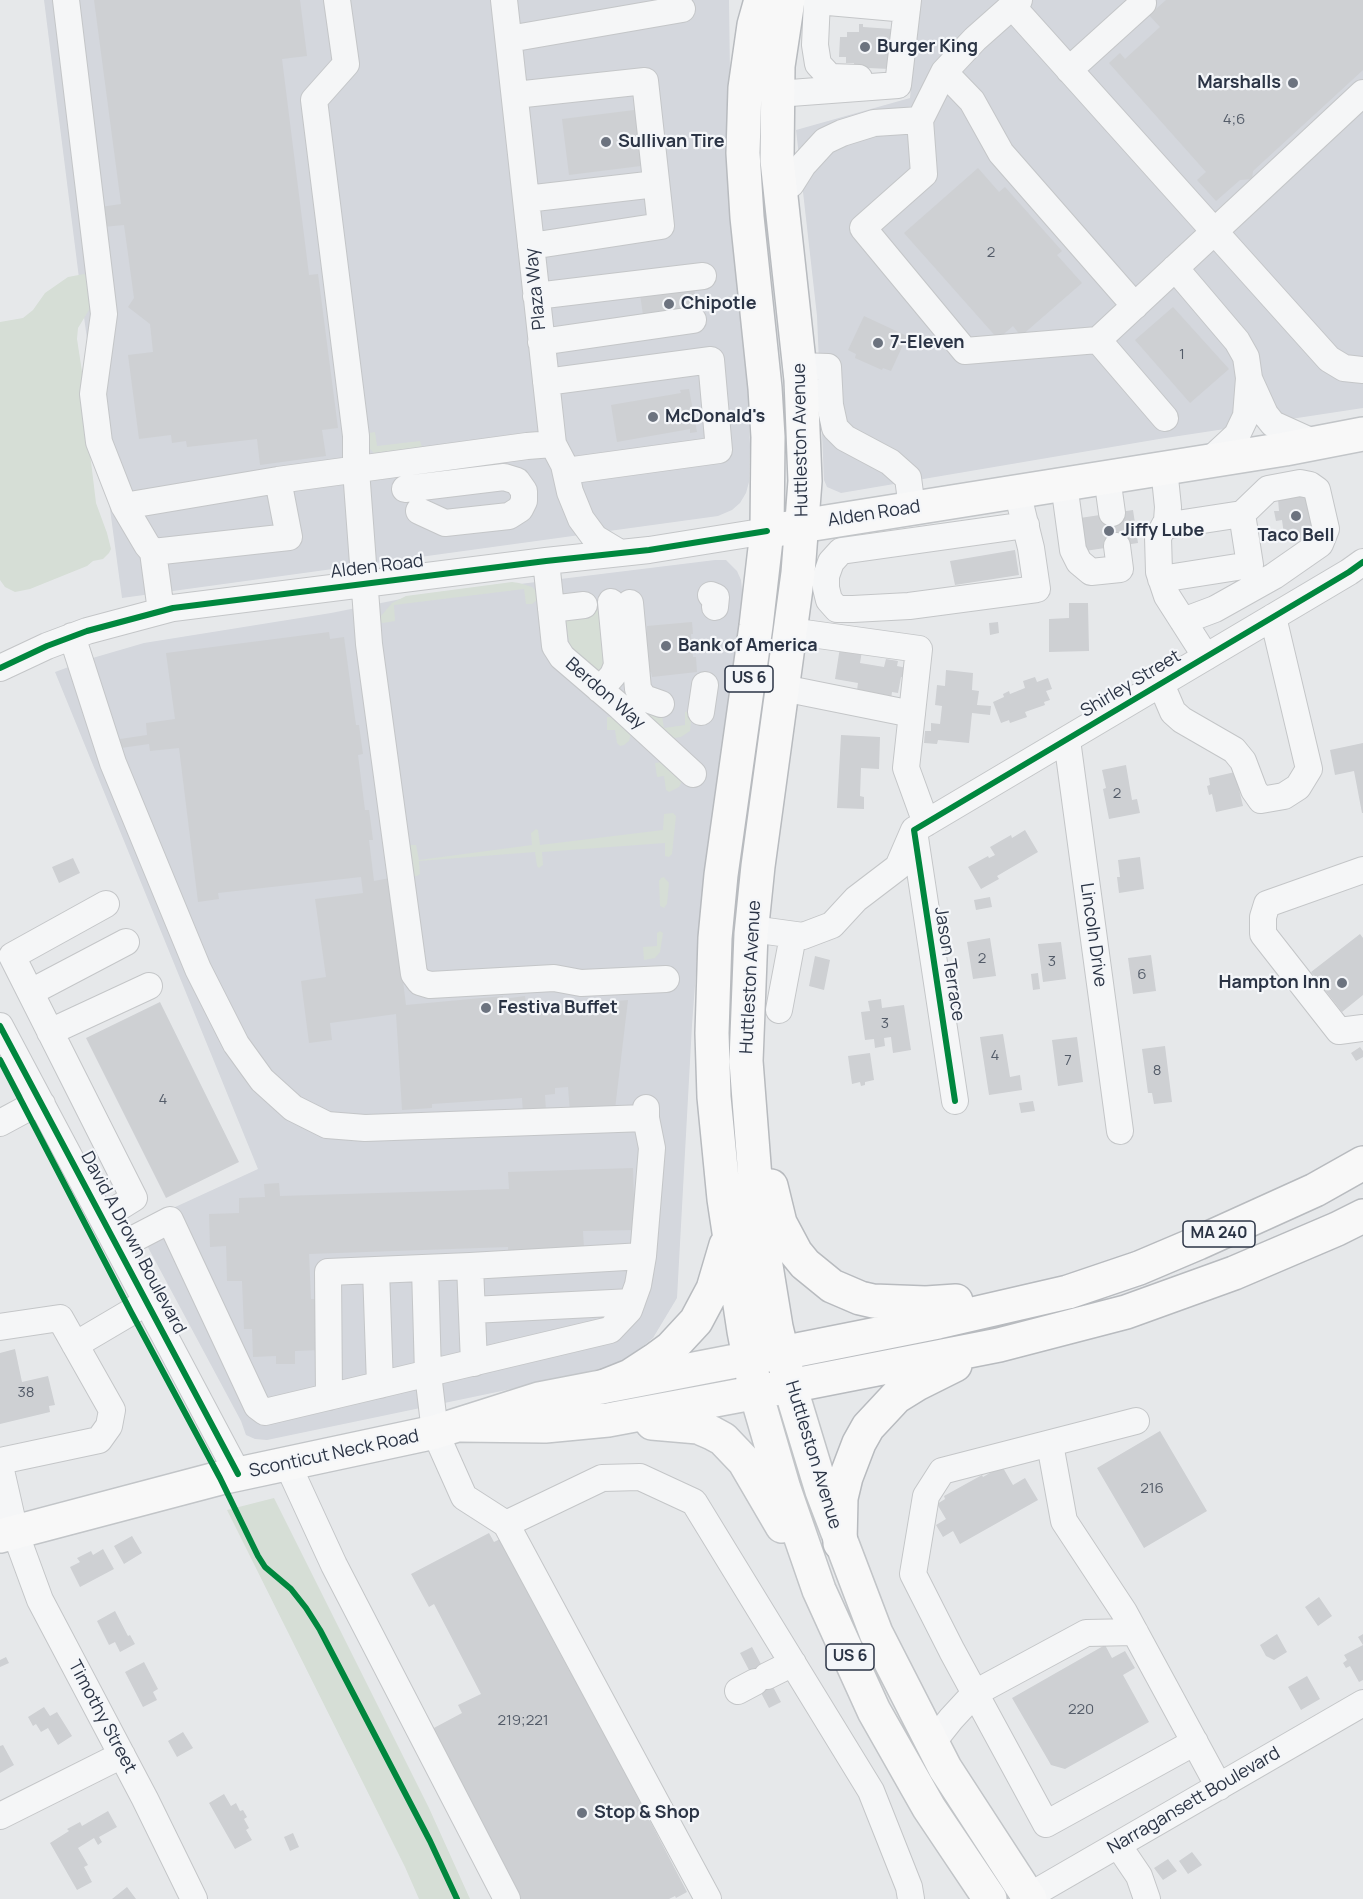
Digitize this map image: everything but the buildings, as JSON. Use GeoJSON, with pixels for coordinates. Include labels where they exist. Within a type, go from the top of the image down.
{"type":"FeatureCollection","features":[{"type":"Feature","properties":{"kind":"main road","name":"Huttleston Avenue"},"geometry":{"type":"LineString","coordinates":[[761,0],[754,25],[745,88],[743,153],[747,217],[765,388],[768,437],[767,531],[756,626],[724,846],[715,938],[712,1065],[729,1235],[756,1392],[784,1489],[819,1590],[891,1743],[930,1808],[990,1899]]}},
{"type":"Feature","properties":{"kind":"main road","name":"Huttleston Avenue"},"geometry":{"type":"LineString","coordinates":[[807,0],[778,66],[777,160],[814,366],[804,441],[803,526],[758,866],[752,929],[746,1061],[758,1217],[790,1386],[840,1543],[876,1633],[932,1743],[960,1793],[1027,1898]]}},
{"type":"Feature","properties":{"kind":"main road","name":"Alden Road"},"geometry":{"type":"LineString","coordinates":[[767,531],[1209,461],[1363,434]]}},
{"type":"Feature","properties":{"kind":"main road"},"geometry":{"type":"LineString","coordinates":[[746,1061],[780,1223],[796,1253],[832,1286],[860,1298],[888,1303],[926,1304],[1068,1292]]}},
{"type":"Feature","properties":{"kind":"main road","name":"MA 240"},"geometry":{"type":"LineString","coordinates":[[749,1358],[938,1322],[1068,1292],[1140,1268],[1198,1243],[1315,1190],[1363,1163]]}},
{"type":"Feature","properties":{"kind":"main road","name":"MA 240"},"geometry":{"type":"LineString","coordinates":[[756,1392],[999,1345],[1126,1312],[1184,1293],[1270,1258],[1363,1216]]}},
{"type":"Feature","properties":{"kind":"main road"},"geometry":{"type":"LineString","coordinates":[[605,1386],[630,1376],[656,1359],[671,1348],[696,1321],[713,1289],[729,1235]]}},
{"type":"Feature","properties":{"kind":"main road"},"geometry":{"type":"LineString","coordinates":[[840,1543],[841,1498],[846,1477],[868,1427],[896,1397],[925,1380],[999,1345]]}},
{"type":"Feature","properties":{"kind":"main road","name":"Sconticut Neck Road"},"geometry":{"type":"LineString","coordinates":[[7,1534],[287,1462],[447,1429],[539,1399],[749,1358]]}},
{"type":"Feature","properties":{"kind":"main road","name":"Sconticut Neck Road"},"geometry":{"type":"LineString","coordinates":[[447,1429],[544,1426],[608,1420],[756,1392]]}},
{"type":"Feature","properties":{"kind":"main road"},"geometry":{"type":"LineString","coordinates":[[608,1420],[698,1427],[723,1440],[744,1461],[753,1475],[819,1590]]}},
{"type":"Feature","properties":{"kind":"street"},"geometry":{"type":"LineString","coordinates":[[66,0],[104,314],[93,394],[99,442],[124,506],[153,552],[161,611]]}},
{"type":"Feature","properties":{"kind":"street"},"geometry":{"type":"LineString","coordinates":[[337,0],[346,64],[314,100],[356,436],[356,470],[369,644],[412,968],[417,978],[425,985],[554,978],[581,983],[666,979]]}},
{"type":"Feature","properties":{"kind":"street","name":"Plaza Way"},"geometry":{"type":"LineString","coordinates":[[504,0],[552,444],[564,465],[570,492],[580,519],[595,538],[620,553]]}},
{"type":"Feature","properties":{"kind":"street"},"geometry":{"type":"LineString","coordinates":[[807,0],[908,4],[898,82],[830,77],[818,64],[807,0]]}},
{"type":"Feature","properties":{"kind":"street"},"geometry":{"type":"LineString","coordinates":[[1069,70],[1143,3],[1140,0]]}},
{"type":"Feature","properties":{"kind":"street"},"geometry":{"type":"LineString","coordinates":[[1363,93],[1214,231],[1098,340],[965,351],[863,228],[924,174],[920,120],[944,72],[975,39],[1016,3],[1069,70],[1214,231],[1329,359],[1344,368],[1363,370]]}},
{"type":"Feature","properties":{"kind":"street"},"geometry":{"type":"LineString","coordinates":[[509,39],[671,7]]}},
{"type":"Feature","properties":{"kind":"street"},"geometry":{"type":"LineString","coordinates":[[944,72],[972,101],[1001,153],[1135,306]]}},
{"type":"Feature","properties":{"kind":"street"},"geometry":{"type":"LineString","coordinates":[[515,95],[645,81],[661,226],[531,246]]}},
{"type":"Feature","properties":{"kind":"street"},"geometry":{"type":"LineString","coordinates":[[777,94],[898,82]]}},
{"type":"Feature","properties":{"kind":"street"},"geometry":{"type":"LineString","coordinates":[[790,184],[803,165],[825,141],[842,132],[874,123],[920,120]]}},
{"type":"Feature","properties":{"kind":"street"},"geometry":{"type":"LineString","coordinates":[[526,199],[656,184]]}},
{"type":"Feature","properties":{"kind":"street"},"geometry":{"type":"LineString","coordinates":[[1175,268],[1237,341],[1246,357],[1249,378],[1246,416],[1237,435],[1209,461]]}},
{"type":"Feature","properties":{"kind":"street"},"geometry":{"type":"LineString","coordinates":[[536,296],[703,276]]}},
{"type":"Feature","properties":{"kind":"street"},"geometry":{"type":"LineString","coordinates":[[541,342],[693,320]]}},
{"type":"Feature","properties":{"kind":"street"},"geometry":{"type":"LineString","coordinates":[[1098,340],[1165,418]]}},
{"type":"Feature","properties":{"kind":"street"},"geometry":{"type":"LineString","coordinates":[[546,382],[711,360],[719,450],[566,471]]}},
{"type":"Feature","properties":{"kind":"street"},"geometry":{"type":"LineString","coordinates":[[814,366],[830,405],[835,428],[845,438],[891,462],[908,478],[912,508]]}},
{"type":"Feature","properties":{"kind":"street"},"geometry":{"type":"LineString","coordinates":[[1249,378],[1265,414],[1273,424],[1315,443]]}},
{"type":"Feature","properties":{"kind":"street"},"geometry":{"type":"LineString","coordinates":[[804,441],[845,438]]}},
{"type":"Feature","properties":{"kind":"street"},"geometry":{"type":"LineString","coordinates":[[403,477],[527,446],[552,444]]}},
{"type":"Feature","properties":{"kind":"street"},"geometry":{"type":"LineString","coordinates":[[403,477],[407,503],[436,530],[448,532],[510,525],[522,520],[534,503],[527,446]]}},
{"type":"Feature","properties":{"kind":"street"},"geometry":{"type":"LineString","coordinates":[[1164,468],[1168,507],[1167,521],[1158,537],[1159,572],[1167,596],[1206,657]]}},
{"type":"Feature","properties":{"kind":"street"},"geometry":{"type":"LineString","coordinates":[[124,506],[278,480],[356,470],[403,477],[504,477],[517,481],[524,491],[525,496],[520,509],[509,516],[445,523],[422,517]]}},
{"type":"Feature","properties":{"kind":"street"},"geometry":{"type":"LineString","coordinates":[[1107,477],[1112,513]]}},
{"type":"Feature","properties":{"kind":"street"},"geometry":{"type":"LineString","coordinates":[[153,552],[289,537],[278,480]]}},
{"type":"Feature","properties":{"kind":"street"},"geometry":{"type":"LineString","coordinates":[[1164,526],[1242,514],[1268,489],[1300,483],[1310,485],[1317,490],[1326,529],[1320,544],[1274,576],[1215,609],[1183,621]]}},
{"type":"Feature","properties":{"kind":"street"},"geometry":{"type":"LineString","coordinates":[[1064,484],[1073,550],[1079,562],[1091,572],[1118,558]]}},
{"type":"Feature","properties":{"kind":"street"},"geometry":{"type":"LineString","coordinates":[[791,627],[1034,600],[1037,589],[1017,491]]}},
{"type":"Feature","properties":{"kind":"street"},"geometry":{"type":"LineString","coordinates":[[1161,579],[1250,565],[1242,514]]}},
{"type":"Feature","properties":{"kind":"street","name":"Alden Road"},"geometry":{"type":"LineString","coordinates":[[0,668],[72,636],[161,611],[217,601],[620,553],[767,531]]}},
{"type":"Feature","properties":{"kind":"street"},"geometry":{"type":"LineString","coordinates":[[1028,537],[841,551],[831,562],[826,576],[826,588],[829,600],[837,609],[909,606],[1037,589]]}},
{"type":"Feature","properties":{"kind":"street","name":"Berdon Way"},"geometry":{"type":"LineString","coordinates":[[546,561],[550,609],[557,651],[693,774]]}},
{"type":"Feature","properties":{"kind":"street","name":"Shirley Street"},"geometry":{"type":"LineString","coordinates":[[920,827],[1363,562]]}},
{"type":"Feature","properties":{"kind":"street"},"geometry":{"type":"LineString","coordinates":[[600,690],[613,675],[617,665],[620,603],[638,689],[644,698],[661,704]]}},
{"type":"Feature","properties":{"kind":"street"},"geometry":{"type":"LineString","coordinates":[[550,609],[584,605]]}},
{"type":"Feature","properties":{"kind":"street"},"geometry":{"type":"LineString","coordinates":[[1161,684],[1173,712],[1182,720],[1234,750],[1243,760],[1254,790],[1261,800],[1284,796],[1298,787],[1309,769],[1273,617]]}},
{"type":"Feature","properties":{"kind":"street","name":"Jason Terrace"},"geometry":{"type":"LineString","coordinates":[[791,627],[919,649],[906,768],[920,827],[955,1101]]}},
{"type":"Feature","properties":{"kind":"street"},"geometry":{"type":"LineString","coordinates":[[72,636],[113,762],[198,969],[236,1044],[262,1080],[293,1108],[327,1125],[365,1128],[646,1113],[652,1148],[643,1256],[638,1285],[629,1310],[610,1330],[265,1412],[257,1406],[170,1220],[118,1247]]}},
{"type":"Feature","properties":{"kind":"street"},"geometry":{"type":"LineString","coordinates":[[783,688],[912,714]]}},
{"type":"Feature","properties":{"kind":"street","name":"Lincoln Drive"},"geometry":{"type":"LineString","coordinates":[[1067,740],[1120,1131]]}},
{"type":"Feature","properties":{"kind":"street"},"geometry":{"type":"LineString","coordinates":[[752,929],[802,936],[832,925],[856,899],[898,867],[920,827]]}},
{"type":"Feature","properties":{"kind":"street"},"geometry":{"type":"LineString","coordinates":[[1363,870],[1267,904],[1263,917],[1263,934],[1339,1031],[1363,1028]]}},
{"type":"Feature","properties":{"kind":"street"},"geometry":{"type":"LineString","coordinates":[[102,1218],[134,1198],[12,956],[106,904]]}},
{"type":"Feature","properties":{"kind":"street"},"geometry":{"type":"LineString","coordinates":[[779,1010],[793,936]]}},
{"type":"Feature","properties":{"kind":"street"},"geometry":{"type":"LineString","coordinates":[[31,992],[126,942]]}},
{"type":"Feature","properties":{"kind":"street"},"geometry":{"type":"LineString","coordinates":[[17,1058],[149,986]]}},
{"type":"Feature","properties":{"kind":"street","name":"David A Drown Boulevard"},"geometry":{"type":"LineString","coordinates":[[0,1026],[238,1474]]}},
{"type":"Feature","properties":{"kind":"street"},"geometry":{"type":"LineString","coordinates":[[0,1123],[26,1109],[42,1104]]}},
{"type":"Feature","properties":{"kind":"street"},"geometry":{"type":"LineString","coordinates":[[329,1397],[328,1272],[643,1256]]}},
{"type":"Feature","properties":{"kind":"street"},"geometry":{"type":"LineString","coordinates":[[470,1266],[474,1363]]}},
{"type":"Feature","properties":{"kind":"street"},"geometry":{"type":"LineString","coordinates":[[426,1268],[428,1374],[447,1429],[464,1497],[506,1524],[708,1899]]}},
{"type":"Feature","properties":{"kind":"street"},"geometry":{"type":"LineString","coordinates":[[376,1270],[380,1385]]}},
{"type":"Feature","properties":{"kind":"street"},"geometry":{"type":"LineString","coordinates":[[75,1345],[131,1312],[146,1300]]}},
{"type":"Feature","properties":{"kind":"street"},"geometry":{"type":"LineString","coordinates":[[472,1310],[632,1302]]}},
{"type":"Feature","properties":{"kind":"street"},"geometry":{"type":"LineString","coordinates":[[0,1327],[60,1318],[112,1410],[109,1426],[99,1440],[0,1461]]}},
{"type":"Feature","properties":{"kind":"street"},"geometry":{"type":"LineString","coordinates":[[1136,1421],[942,1471],[926,1496],[913,1574],[1046,1824],[1195,1742]]}},
{"type":"Feature","properties":{"kind":"street"},"geometry":{"type":"LineString","coordinates":[[1050,1443],[1064,1521],[1135,1632],[1219,1787]]}},
{"type":"Feature","properties":{"kind":"street"},"geometry":{"type":"LineString","coordinates":[[287,1462],[334,1565],[507,1899]]}},
{"type":"Feature","properties":{"kind":"street","name":"Timothy Street"},"geometry":{"type":"LineString","coordinates":[[0,1466],[7,1534],[122,1755],[192,1898]]}},
{"type":"Feature","properties":{"kind":"street"},"geometry":{"type":"LineString","coordinates":[[506,1524],[602,1478],[640,1477],[694,1502],[871,1791],[909,1887],[910,1899]]}},
{"type":"Feature","properties":{"kind":"street"},"geometry":{"type":"LineString","coordinates":[[932,1743],[975,1693],[1086,1633],[1135,1632]]}},
{"type":"Feature","properties":{"kind":"street"},"geometry":{"type":"LineString","coordinates":[[754,1683],[793,1663]]}},
{"type":"Feature","properties":{"kind":"street","name":"Narragansett Boulevard"},"geometry":{"type":"LineString","coordinates":[[1027,1898],[1363,1702]]}},
{"type":"Feature","properties":{"kind":"street"},"geometry":{"type":"LineString","coordinates":[[0,1816],[122,1755]]}},
{"type":"Feature","properties":{"kind":"street"},"geometry":{"type":"LineString","coordinates":[[1119,1845],[1139,1876],[1147,1899]]}},
{"type":"Feature","properties":{"kind":"shaded area"},"geometry":{"type":"Polygon","coordinates":[[[44,0],[729,0],[732,226],[747,365],[750,445],[749,482],[740,503],[732,510],[718,516],[122,598],[44,0]]]}},
{"type":"Feature","properties":{"kind":"shaded area"},"geometry":{"type":"Polygon","coordinates":[[[919,0],[1363,0],[1363,408],[1159,439],[841,493],[827,487],[824,480],[817,316],[796,130],[910,98],[919,0]]]}},
{"type":"Feature","properties":{"kind":"shaded area"},"geometry":{"type":"Polygon","coordinates":[[[84,274],[88,276],[95,290],[89,310],[78,328],[77,339],[89,417],[89,445],[96,503],[111,549],[103,559],[93,561],[87,566],[30,589],[15,592],[5,587],[0,580],[0,322],[23,318],[33,310],[45,293],[68,277],[84,274]]]}},
{"type":"Feature","properties":{"kind":"shaded area"},"geometry":{"type":"Polygon","coordinates":[[[375,432],[377,446],[420,441],[422,447],[374,453],[369,448],[368,437],[369,433],[375,432]]]}},
{"type":"Feature","properties":{"kind":"shaded area"},"geometry":{"type":"Polygon","coordinates":[[[726,560],[737,571],[741,580],[743,598],[701,905],[677,1298],[653,1338],[612,1368],[267,1440],[255,1439],[246,1435],[241,1421],[136,1225],[258,1169],[55,672],[144,643],[331,613],[406,598],[726,560]]]}},
{"type":"Feature","properties":{"kind":"shaded area"},"geometry":{"type":"Polygon","coordinates":[[[512,582],[532,587],[537,592],[536,601],[526,604],[524,589],[394,605],[395,621],[380,622],[381,616],[392,603],[406,596],[512,582]]]}},
{"type":"Feature","properties":{"kind":"shaded area"},"geometry":{"type":"Polygon","coordinates":[[[600,609],[612,661],[600,674],[577,656],[570,647],[565,617],[571,612],[600,609]]]}},
{"type":"Feature","properties":{"kind":"shaded area"},"geometry":{"type":"Polygon","coordinates":[[[638,709],[662,716],[664,728],[685,725],[685,712],[690,711],[692,713],[690,731],[681,737],[674,738],[638,709]]]}},
{"type":"Feature","properties":{"kind":"shaded area"},"geometry":{"type":"Polygon","coordinates":[[[607,717],[611,717],[631,733],[629,741],[624,745],[620,746],[617,743],[615,730],[607,730],[607,717]]]}},
{"type":"Feature","properties":{"kind":"shaded area"},"geometry":{"type":"Polygon","coordinates":[[[669,761],[682,781],[679,787],[669,792],[666,790],[664,776],[657,777],[655,763],[669,761]]]}},
{"type":"Feature","properties":{"kind":"shaded area"},"geometry":{"type":"Polygon","coordinates":[[[673,813],[676,816],[672,854],[669,857],[665,856],[665,843],[542,852],[543,865],[539,868],[535,852],[419,861],[420,874],[413,876],[408,845],[416,845],[419,860],[532,845],[531,833],[536,829],[540,845],[663,830],[664,814],[673,813]]]}},
{"type":"Feature","properties":{"kind":"shaded area"},"geometry":{"type":"Polygon","coordinates":[[[664,877],[669,883],[667,904],[664,908],[660,906],[659,881],[664,877]]]}},
{"type":"Feature","properties":{"kind":"shaded area"},"geometry":{"type":"Polygon","coordinates":[[[660,931],[663,933],[660,952],[655,958],[644,960],[643,947],[657,946],[657,933],[660,931]]]}},
{"type":"Feature","properties":{"kind":"shaded area"},"geometry":{"type":"Polygon","coordinates":[[[274,1498],[429,1808],[470,1899],[419,1899],[227,1510],[274,1498]]]}},
{"type":"Feature","properties":{"kind":"cycle path"},"geometry":{"type":"LineString","coordinates":[[0,668],[47,646],[87,631],[173,608],[649,550],[767,531]]}},
{"type":"Feature","properties":{"kind":"cycle path"},"geometry":{"type":"LineString","coordinates":[[955,1101],[914,830],[1363,562]]}},
{"type":"Feature","properties":{"kind":"cycle path"},"geometry":{"type":"LineString","coordinates":[[0,1026],[238,1474]]}},
{"type":"Feature","properties":{"kind":"cycle path"},"geometry":{"type":"LineString","coordinates":[[0,1060],[220,1478],[258,1556],[265,1567],[291,1589],[320,1630],[430,1841],[457,1899]]}},
{"type":"Feature","properties":{"kind":"place","name":"Burger King"},"geometry":{"type":"Point","coordinates":[865,47]}},
{"type":"Feature","properties":{"kind":"place","name":"Marshalls"},"geometry":{"type":"Point","coordinates":[1293,83]}},
{"type":"Feature","properties":{"kind":"place","name":"Sullivan Tire"},"geometry":{"type":"Point","coordinates":[606,142]}},
{"type":"Feature","properties":{"kind":"place","name":"Chipotle"},"geometry":{"type":"Point","coordinates":[669,304]}},
{"type":"Feature","properties":{"kind":"place","name":"7-Eleven"},"geometry":{"type":"Point","coordinates":[878,343]}},
{"type":"Feature","properties":{"kind":"place","name":"McDonald's"},"geometry":{"type":"Point","coordinates":[653,417]}},
{"type":"Feature","properties":{"kind":"place","name":"Taco Bell"},"geometry":{"type":"Point","coordinates":[1296,516]}},
{"type":"Feature","properties":{"kind":"place","name":"Jiffy Lube"},"geometry":{"type":"Point","coordinates":[1109,531]}},
{"type":"Feature","properties":{"kind":"place","name":"Bank of America"},"geometry":{"type":"Point","coordinates":[666,646]}},
{"type":"Feature","properties":{"kind":"place","name":"Hampton Inn"},"geometry":{"type":"Point","coordinates":[1342,983]}},
{"type":"Feature","properties":{"kind":"place","name":"Festiva Buffet"},"geometry":{"type":"Point","coordinates":[486,1008]}},
{"type":"Feature","properties":{"kind":"place","name":"Stop & Shop"},"geometry":{"type":"Point","coordinates":[582,1813]}}]}
